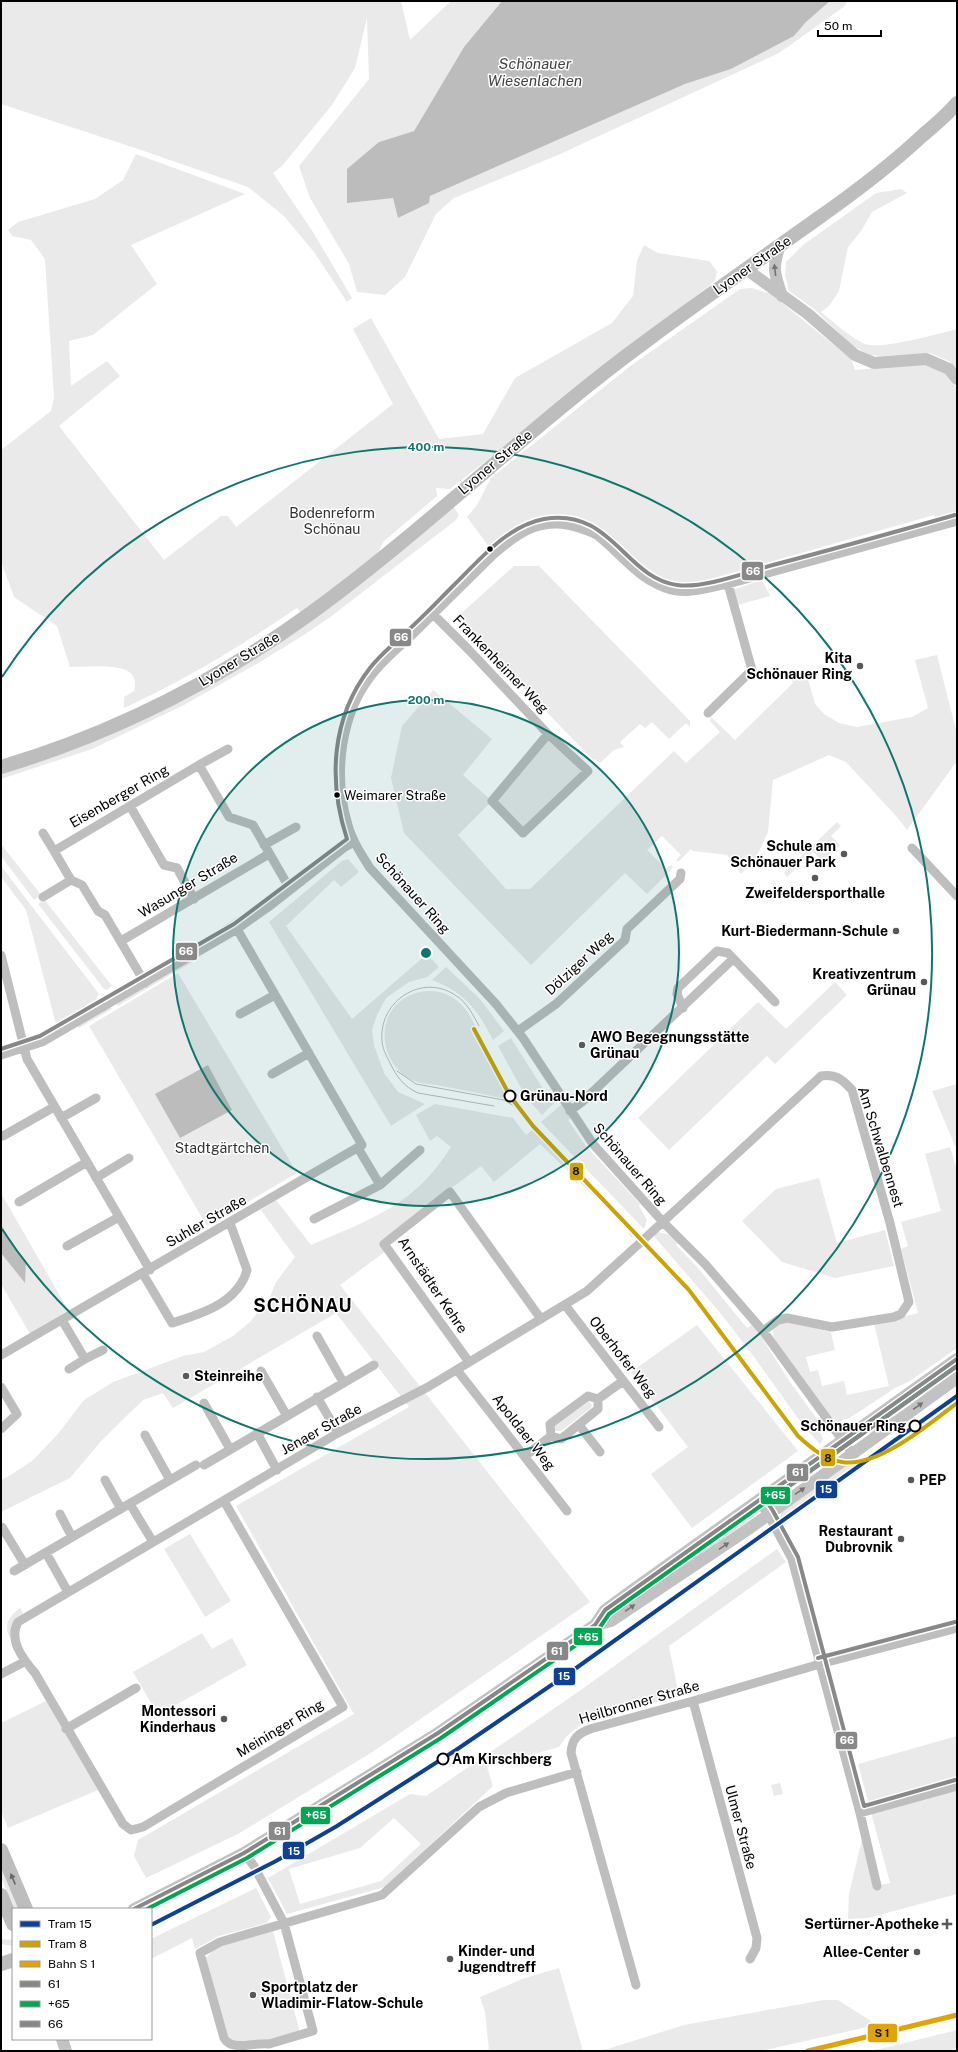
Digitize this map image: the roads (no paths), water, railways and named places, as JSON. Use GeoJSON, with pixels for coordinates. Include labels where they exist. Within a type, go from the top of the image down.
{"type":"FeatureCollection","features":[{"type":"Feature","properties":{"kind":"main road","name":"Lyoner Straße"},"geometry":{"type":"LineString","coordinates":[[1,767],[47,753],[134,717],[180,694],[269,642],[311,613],[375,563],[529,433],[646,341],[853,194],[898,158],[957,103]]}},
{"type":"Feature","properties":{"kind":"main road"},"geometry":{"type":"LineString","coordinates":[[780,245],[774,262],[775,276],[782,296]]}},
{"type":"Feature","properties":{"kind":"main road"},"geometry":{"type":"LineString","coordinates":[[746,269],[808,314],[855,355],[874,362],[926,359],[949,369],[957,379]]}},
{"type":"Feature","properties":{"kind":"main road"},"geometry":{"type":"LineString","coordinates":[[595,1625],[605,1610],[957,1359]]}},
{"type":"Feature","properties":{"kind":"main road"},"geometry":{"type":"LineString","coordinates":[[136,1908],[244,1853],[438,1733],[595,1625],[611,1621],[750,1528],[957,1378]]}},
{"type":"Feature","properties":{"kind":"main road"},"geometry":{"type":"LineString","coordinates":[[1,1850],[26,1908]]}},
{"type":"Feature","properties":{"kind":"main road"},"geometry":{"type":"LineString","coordinates":[[1,1895],[12,1922]]}},
{"type":"Feature","properties":{"kind":"main road"},"geometry":{"type":"LineString","coordinates":[[1,1964],[12,1960]]}},
{"type":"Feature","properties":{"kind":"main road"},"geometry":{"type":"LineString","coordinates":[[62,2040],[66,2051]]}},
{"type":"Feature","properties":{"kind":"street","name":"Schönauer Ring"},"geometry":{"type":"LineString","coordinates":[[852,1453],[763,1331],[704,1264],[662,1222],[593,1144],[518,1031],[496,1004],[370,868],[354,842],[348,825],[341,791],[341,756],[346,728],[356,701],[374,672],[512,539],[528,529],[550,523],[567,524],[597,535],[648,581],[672,591],[694,591],[728,584],[957,521]]}},
{"type":"Feature","properties":{"kind":"street"},"geometry":{"type":"LineString","coordinates":[[708,713],[752,670],[728,584]]}},
{"type":"Feature","properties":{"kind":"street","name":"Frankenheimer Weg"},"geometry":{"type":"LineString","coordinates":[[433,614],[548,734],[588,771],[523,833],[492,801],[548,734]]}},
{"type":"Feature","properties":{"kind":"street","name":"Eisenberger Ring"},"geometry":{"type":"LineString","coordinates":[[54,851],[228,749]]}},
{"type":"Feature","properties":{"kind":"street"},"geometry":{"type":"LineString","coordinates":[[199,765],[229,817],[253,825],[290,889]]}},
{"type":"Feature","properties":{"kind":"street"},"geometry":{"type":"LineString","coordinates":[[130,806],[164,865],[177,868],[194,899]]}},
{"type":"Feature","properties":{"kind":"street"},"geometry":{"type":"LineString","coordinates":[[264,845],[296,827]]}},
{"type":"Feature","properties":{"kind":"street"},"geometry":{"type":"LineString","coordinates":[[43,833],[71,880],[82,885],[98,911],[106,914],[145,983]]}},
{"type":"Feature","properties":{"kind":"street"},"geometry":{"type":"LineString","coordinates":[[1,1055],[24,1049],[42,1042],[237,929],[345,847],[354,842]]}},
{"type":"Feature","properties":{"kind":"street"},"geometry":{"type":"LineString","coordinates":[[912,848],[957,896]]}},
{"type":"Feature","properties":{"kind":"street","name":"Wasunger Straße"},"geometry":{"type":"LineString","coordinates":[[121,941],[269,854]]}},
{"type":"Feature","properties":{"kind":"street","name":"Dölziger Weg"},"geometry":{"type":"LineString","coordinates":[[518,1031],[556,1004],[625,940],[627,929],[680,879],[681,873]]}},
{"type":"Feature","properties":{"kind":"street"},"geometry":{"type":"LineString","coordinates":[[43,896],[71,880]]}},
{"type":"Feature","properties":{"kind":"street"},"geometry":{"type":"LineString","coordinates":[[237,929],[309,1053],[380,1185]]}},
{"type":"Feature","properties":{"kind":"street"},"geometry":{"type":"LineString","coordinates":[[683,1008],[677,994],[678,988],[717,951],[728,953],[775,1002]]}},
{"type":"Feature","properties":{"kind":"street"},"geometry":{"type":"LineString","coordinates":[[1,955],[27,1059],[119,1217],[172,1323],[201,1314],[225,1302],[245,1278],[247,1270],[230,1223]]}},
{"type":"Feature","properties":{"kind":"street"},"geometry":{"type":"LineString","coordinates":[[570,1111],[582,1102],[683,1008],[733,959]]}},
{"type":"Feature","properties":{"kind":"street"},"geometry":{"type":"LineString","coordinates":[[240,1014],[275,995]]}},
{"type":"Feature","properties":{"kind":"street"},"geometry":{"type":"LineString","coordinates":[[272,1074],[309,1053]]}},
{"type":"Feature","properties":{"kind":"street","name":"Am Schwalbennest"},"geometry":{"type":"LineString","coordinates":[[662,1222],[821,1076],[831,1074],[842,1078],[852,1090],[890,1223],[909,1302],[901,1314],[894,1317],[832,1327],[787,1318],[778,1320],[763,1331]]}},
{"type":"Feature","properties":{"kind":"street"},"geometry":{"type":"LineString","coordinates":[[61,1118],[96,1098]]}},
{"type":"Feature","properties":{"kind":"street"},"geometry":{"type":"LineString","coordinates":[[3,1136],[54,1107]]}},
{"type":"Feature","properties":{"kind":"street","name":"Suhler Straße"},"geometry":{"type":"LineString","coordinates":[[1,1355],[146,1272],[360,1146]]}},
{"type":"Feature","properties":{"kind":"street"},"geometry":{"type":"LineString","coordinates":[[314,1218],[380,1185],[420,1150]]}},
{"type":"Feature","properties":{"kind":"street"},"geometry":{"type":"LineString","coordinates":[[96,1178],[129,1158]]}},
{"type":"Feature","properties":{"kind":"street"},"geometry":{"type":"LineString","coordinates":[[19,1202],[87,1162]]}},
{"type":"Feature","properties":{"kind":"street","name":"Arnstädter Kehre"},"geometry":{"type":"LineString","coordinates":[[470,1362],[384,1244],[450,1192],[541,1320]]}},
{"type":"Feature","properties":{"kind":"street"},"geometry":{"type":"LineString","coordinates":[[67,1246],[119,1217]]}},
{"type":"Feature","properties":{"kind":"street","name":"Jenaer Straße"},"geometry":{"type":"LineString","coordinates":[[24,1662],[14,1635],[18,1622],[338,1433],[415,1394],[541,1320],[587,1291],[662,1222]]}},
{"type":"Feature","properties":{"kind":"street","name":"Oberhofer Weg"},"geometry":{"type":"LineString","coordinates":[[565,1305],[659,1427]]}},
{"type":"Feature","properties":{"kind":"street"},"geometry":{"type":"LineString","coordinates":[[62,1320],[85,1359]]}},
{"type":"Feature","properties":{"kind":"street"},"geometry":{"type":"LineString","coordinates":[[317,1336],[343,1382]]}},
{"type":"Feature","properties":{"kind":"street"},"geometry":{"type":"LineString","coordinates":[[69,1369],[103,1350]]}},
{"type":"Feature","properties":{"kind":"street"},"geometry":{"type":"LineString","coordinates":[[14,1571],[170,1480],[230,1449],[374,1365]]}},
{"type":"Feature","properties":{"kind":"street","name":"Apoldaer Weg"},"geometry":{"type":"LineString","coordinates":[[457,1370],[567,1511]]}},
{"type":"Feature","properties":{"kind":"street"},"geometry":{"type":"LineString","coordinates":[[261,1371],[287,1416]]}},
{"type":"Feature","properties":{"kind":"street"},"geometry":{"type":"LineString","coordinates":[[598,1399],[623,1380]]}},
{"type":"Feature","properties":{"kind":"street"},"geometry":{"type":"LineString","coordinates":[[1,1387],[16,1414],[1,1429]]}},
{"type":"Feature","properties":{"kind":"street"},"geometry":{"type":"LineString","coordinates":[[551,1436],[550,1424],[588,1396],[598,1399]]}},
{"type":"Feature","properties":{"kind":"street"},"geometry":{"type":"LineString","coordinates":[[317,1397],[338,1433]]}},
{"type":"Feature","properties":{"kind":"street"},"geometry":{"type":"LineString","coordinates":[[551,1436],[561,1439],[598,1409],[598,1399]]}},
{"type":"Feature","properties":{"kind":"street"},"geometry":{"type":"LineString","coordinates":[[204,1403],[230,1449]]}},
{"type":"Feature","properties":{"kind":"street"},"geometry":{"type":"LineString","coordinates":[[578,1425],[600,1452]]}},
{"type":"Feature","properties":{"kind":"street"},"geometry":{"type":"LineString","coordinates":[[257,1433],[277,1470]]}},
{"type":"Feature","properties":{"kind":"street"},"geometry":{"type":"LineString","coordinates":[[144,1435],[170,1480]]}},
{"type":"Feature","properties":{"kind":"street"},"geometry":{"type":"LineString","coordinates":[[525,1456],[551,1436]]}},
{"type":"Feature","properties":{"kind":"street"},"geometry":{"type":"LineString","coordinates":[[105,1480],[121,1509]]}},
{"type":"Feature","properties":{"kind":"street","name":"Meininger Ring"},"geometry":{"type":"LineString","coordinates":[[24,1662],[35,1673],[66,1729],[123,1824],[131,1830],[137,1830],[343,1707],[224,1501]]}},
{"type":"Feature","properties":{"kind":"street"},"geometry":{"type":"LineString","coordinates":[[758,1501],[768,1514],[792,1559],[860,1813],[877,1886]]}},
{"type":"Feature","properties":{"kind":"street"},"geometry":{"type":"LineString","coordinates":[[130,1504],[153,1542]]}},
{"type":"Feature","properties":{"kind":"street"},"geometry":{"type":"LineString","coordinates":[[60,1514],[72,1537]]}},
{"type":"Feature","properties":{"kind":"street"},"geometry":{"type":"LineString","coordinates":[[2,1527],[25,1565]]}},
{"type":"Feature","properties":{"kind":"street"},"geometry":{"type":"LineString","coordinates":[[46,1553],[68,1592]]}},
{"type":"Feature","properties":{"kind":"street","name":"Heilbronner Straße"},"geometry":{"type":"LineString","coordinates":[[636,1985],[571,1753],[574,1739],[578,1733],[590,1728],[692,1701],[820,1664],[957,1628]]}},
{"type":"Feature","properties":{"kind":"street"},"geometry":{"type":"LineString","coordinates":[[1,1674],[24,1662]]}},
{"type":"Feature","properties":{"kind":"street"},"geometry":{"type":"LineString","coordinates":[[66,1729],[136,1688]]}},
{"type":"Feature","properties":{"kind":"street","name":"Ulmer Straße"},"geometry":{"type":"LineString","coordinates":[[692,1701],[756,1938],[756,1948],[750,1959]]}},
{"type":"Feature","properties":{"kind":"street"},"geometry":{"type":"LineString","coordinates":[[244,1853],[254,1866],[284,1923],[313,2031],[269,2044],[263,2043],[239,2049],[232,2048],[224,2038],[200,1953],[220,1942],[284,1923],[382,1895],[479,1807],[506,1793],[577,1772]]}},
{"type":"Feature","properties":{"kind":"street"},"geometry":{"type":"LineString","coordinates":[[860,1813],[957,1786]]}},
{"type":"Feature","properties":{"kind":"water","name":"Schönauer Wiesenlachen"},"geometry":{"type":"Polygon","coordinates":[[[502,1],[830,1],[806,22],[794,36],[731,69],[685,84],[430,196],[429,203],[398,218],[393,198],[347,203],[347,169],[379,142],[414,131],[464,47],[502,1]]]}},
{"type":"Feature","properties":{"kind":"water"},"geometry":{"type":"Polygon","coordinates":[[[208,1065],[232,1110],[180,1138],[155,1094],[208,1065]]]}},
{"type":"Feature","properties":{"kind":"water"},"geometry":{"type":"Polygon","coordinates":[[[1,1224],[11,1242],[26,1261],[25,1283],[1,1253],[1,1224]]]}},
{"type":"Feature","properties":{"kind":"tram line"},"geometry":{"type":"LineString","coordinates":[[479,1026],[466,1005],[455,995],[442,989],[429,987],[417,989],[405,995],[395,1003],[388,1013],[383,1026],[382,1040],[384,1052],[398,1077],[404,1084],[418,1093],[494,1106]]}},
{"type":"Feature","properties":{"kind":"tram line","name":"8"},"geometry":{"type":"LineString","coordinates":[[474,1029],[510,1096],[533,1126],[689,1290],[798,1436],[813,1449],[835,1461],[856,1462],[871,1458],[887,1452],[902,1443],[957,1403]]}},
{"type":"Feature","properties":{"kind":"tram line"},"geometry":{"type":"LineString","coordinates":[[397,1071],[416,1084],[504,1100],[514,1106],[525,1116]]}},
{"type":"Feature","properties":{"kind":"tram line","name":"15"},"geometry":{"type":"LineString","coordinates":[[152,1924],[276,1861],[337,1826],[456,1750],[572,1671],[957,1396]]}},
{"type":"Feature","properties":{"kind":"place","name":"Kita Schönauer Ring"},"geometry":{"type":"Point","coordinates":[860,666]}},
{"type":"Feature","properties":{"kind":"place","name":"Weimarer Straße"},"geometry":{"type":"Point","coordinates":[337,795]}},
{"type":"Feature","properties":{"kind":"place","name":"Schule am Schönauer Park"},"geometry":{"type":"Point","coordinates":[844,854]}},
{"type":"Feature","properties":{"kind":"place","name":"Zweifeldersporthalle"},"geometry":{"type":"Point","coordinates":[815,878]}},
{"type":"Feature","properties":{"kind":"place","name":"Kurt-Biedermann-Schule"},"geometry":{"type":"Point","coordinates":[896,931]}},
{"type":"Feature","properties":{"kind":"place","name":"Kreativzentrum Grünau"},"geometry":{"type":"Point","coordinates":[924,982]}},
{"type":"Feature","properties":{"kind":"place","name":"AWO Begegnungsstätte Grünau"},"geometry":{"type":"Point","coordinates":[582,1045]}},
{"type":"Feature","properties":{"kind":"place","name":"Grünau-Nord"},"geometry":{"type":"Point","coordinates":[510,1096]}},
{"type":"Feature","properties":{"kind":"place","name":"Steinreihe"},"geometry":{"type":"Point","coordinates":[186,1376]}},
{"type":"Feature","properties":{"kind":"place","name":"Schönauer Ring"},"geometry":{"type":"Point","coordinates":[915,1426]}},
{"type":"Feature","properties":{"kind":"place","name":"PEP"},"geometry":{"type":"Point","coordinates":[911,1480]}},
{"type":"Feature","properties":{"kind":"place","name":"Restaurant Dubrovnik"},"geometry":{"type":"Point","coordinates":[901,1539]}},
{"type":"Feature","properties":{"kind":"place","name":"Montessori Kinderhaus"},"geometry":{"type":"Point","coordinates":[224,1719]}},
{"type":"Feature","properties":{"kind":"place","name":"Am Kirschberg"},"geometry":{"type":"Point","coordinates":[443,1759]}},
{"type":"Feature","properties":{"kind":"place","name":"Sertürner-Apotheke"},"geometry":{"type":"Point","coordinates":[947,1924]}},
{"type":"Feature","properties":{"kind":"place","name":"Allee-Center"},"geometry":{"type":"Point","coordinates":[917,1952]}},
{"type":"Feature","properties":{"kind":"place","name":"Kinder- und Jugendtreff"},"geometry":{"type":"Point","coordinates":[450,1959]}},
{"type":"Feature","properties":{"kind":"place","name":"Sportplatz der Wladimir-Flatow-Schule"},"geometry":{"type":"Point","coordinates":[253,1995]}},
{"type":"Feature","properties":{"kind":"district","name":"SCHÖNAU"},"geometry":{"type":"Point","coordinates":[303,1306]}},
{"type":"Feature","properties":{"kind":"park label","name":"Bodenreform Schönau"},"geometry":{"type":"Point","coordinates":[332,522]}},
{"type":"Feature","properties":{"kind":"park label","name":"Stadtgärtchen"},"geometry":{"type":"Point","coordinates":[222,1148]}}]}
